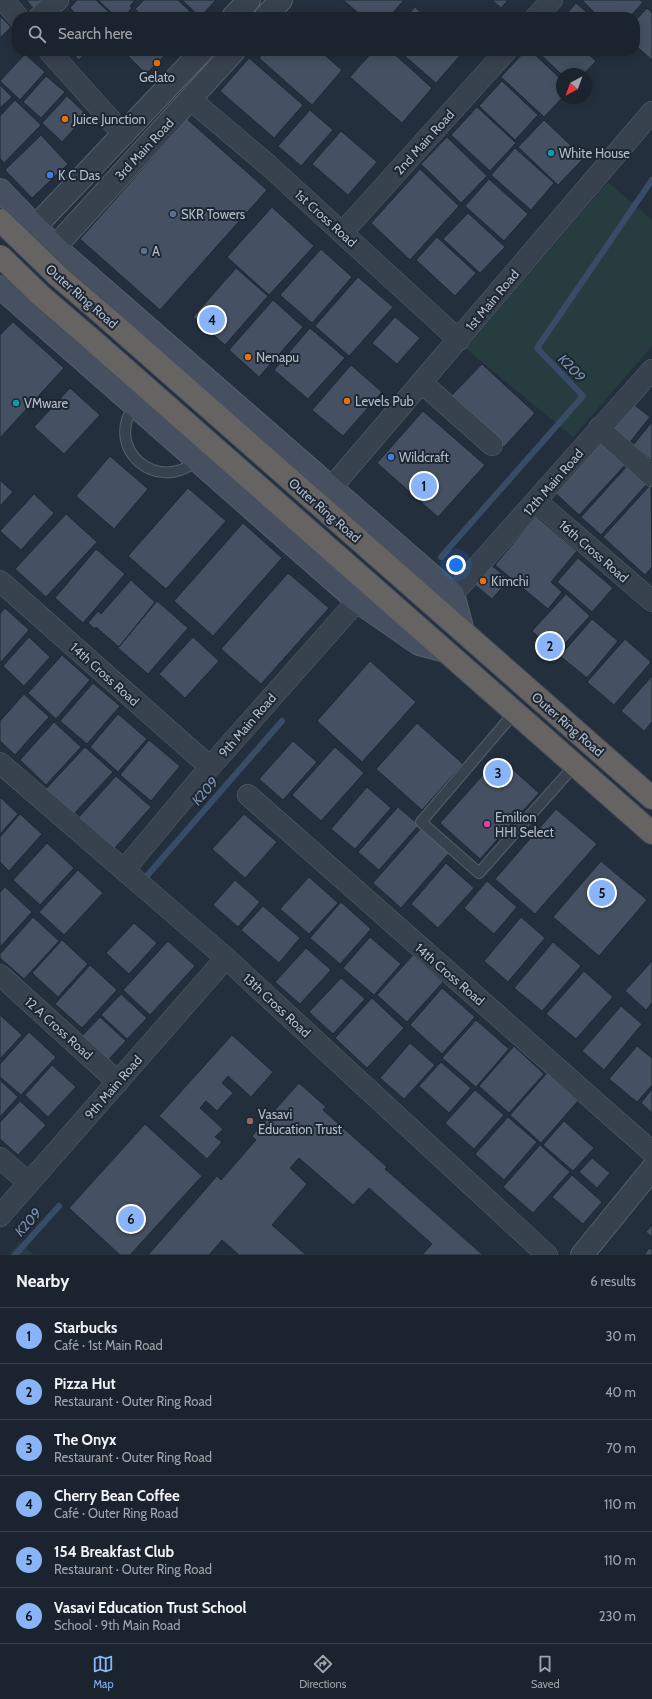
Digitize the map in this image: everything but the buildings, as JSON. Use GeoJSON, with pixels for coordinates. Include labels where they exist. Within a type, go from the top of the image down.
{"type":"FeatureCollection","features":[{"type":"Feature","properties":{"kind":"highway","name":"Outer Ring Road"},"geometry":{"type":"LineString","coordinates":[[0,220],[59,277],[652,798]]}},
{"type":"Feature","properties":{"kind":"highway","name":"Outer Ring Road"},"geometry":{"type":"LineString","coordinates":[[0,256],[40,295],[652,832]]}},
{"type":"Feature","properties":{"kind":"main road"},"geometry":{"type":"LineString","coordinates":[[0,190],[55,247],[453,594],[462,631]]}},
{"type":"Feature","properties":{"kind":"main road"},"geometry":{"type":"LineString","coordinates":[[0,263],[35,227]]}},
{"type":"Feature","properties":{"kind":"main road"},"geometry":{"type":"LineString","coordinates":[[2,293],[55,247]]}},
{"type":"Feature","properties":{"kind":"main road","name":"Outer Ring Road"},"geometry":{"type":"LineString","coordinates":[[2,293],[357,601],[419,644],[445,651]]}},
{"type":"Feature","properties":{"kind":"street"},"geometry":{"type":"LineString","coordinates":[[3,0],[14,12]]}},
{"type":"Feature","properties":{"kind":"street"},"geometry":{"type":"LineString","coordinates":[[45,12],[58,0]]}},
{"type":"Feature","properties":{"kind":"street"},"geometry":{"type":"LineString","coordinates":[[238,12],[249,0]]}},
{"type":"Feature","properties":{"kind":"street"},"geometry":{"type":"LineString","coordinates":[[270,12],[281,0]]}},
{"type":"Feature","properties":{"kind":"street"},"geometry":{"type":"LineString","coordinates":[[541,12],[552,0]]}},
{"type":"Feature","properties":{"kind":"street"},"geometry":{"type":"LineString","coordinates":[[53,56],[124,135]]}},
{"type":"Feature","properties":{"kind":"street","name":"3rd Main Road"},"geometry":{"type":"LineString","coordinates":[[35,227],[197,56]]}},
{"type":"Feature","properties":{"kind":"street","name":"3rd Main Road"},"geometry":{"type":"LineString","coordinates":[[55,247],[229,56]]}},
{"type":"Feature","properties":{"kind":"street","name":"2nd Main Road"},"geometry":{"type":"LineString","coordinates":[[342,233],[501,56]]}},
{"type":"Feature","properties":{"kind":"street","name":"1st Cross Road"},"geometry":{"type":"LineString","coordinates":[[190,99],[268,165],[459,340]]}},
{"type":"Feature","properties":{"kind":"street","name":"1st Main Road"},"geometry":{"type":"LineString","coordinates":[[332,487],[652,112]]}},
{"type":"Feature","properties":{"kind":"street","name":"12th Main Road"},"geometry":{"type":"LineString","coordinates":[[453,594],[652,370]]}},
{"type":"Feature","properties":{"kind":"street"},"geometry":{"type":"LineString","coordinates":[[422,383],[492,445]]}},
{"type":"Feature","properties":{"kind":"street"},"geometry":{"type":"LineString","coordinates":[[599,428],[652,476]]}},
{"type":"Feature","properties":{"kind":"street","name":"16th Cross Road"},"geometry":{"type":"LineString","coordinates":[[536,501],[652,601]]}},
{"type":"Feature","properties":{"kind":"street","name":"14th Cross Road"},"geometry":{"type":"LineString","coordinates":[[0,581],[210,767]]}},
{"type":"Feature","properties":{"kind":"street","name":"9th Main Road"},"geometry":{"type":"LineString","coordinates":[[124,870],[210,767],[357,601]]}},
{"type":"Feature","properties":{"kind":"street","name":"13th Cross Road"},"geometry":{"type":"LineString","coordinates":[[0,763],[226,958],[547,1255]]}},
{"type":"Feature","properties":{"kind":"street","name":"14th Cross Road"},"geometry":{"type":"LineString","coordinates":[[248,795],[652,1152]]}},
{"type":"Feature","properties":{"kind":"street","name":"9th Main Road"},"geometry":{"type":"LineString","coordinates":[[0,1216],[226,958]]}},
{"type":"Feature","properties":{"kind":"street","name":"12 A Cross Road"},"geometry":{"type":"LineString","coordinates":[[0,975],[118,1082]]}},
{"type":"Feature","properties":{"kind":"street"},"geometry":{"type":"LineString","coordinates":[[0,1158],[29,1183]]}},
{"type":"Feature","properties":{"kind":"street"},"geometry":{"type":"LineString","coordinates":[[582,1255],[652,1169]]}},
{"type":"Feature","properties":{"kind":"lane"},"geometry":{"type":"LineString","coordinates":[[134,406],[126,419],[125,430],[126,442],[130,452],[138,462],[156,472],[166,473],[177,472],[186,468],[196,460]]}},
{"type":"Feature","properties":{"kind":"lane"},"geometry":{"type":"LineString","coordinates":[[515,712],[421,822],[467,863],[479,873],[575,765]]}},
{"type":"Feature","properties":{"kind":"green space"},"geometry":{"type":"Polygon","coordinates":[[[608,182],[652,220],[652,346],[573,437],[465,348],[608,182]]]}},
{"type":"Feature","properties":{"kind":"green space"},"geometry":{"type":"Polygon","coordinates":[[[20,1242],[34,1255],[8,1255],[20,1242]]]}},
{"type":"Feature","properties":{"kind":"waterway","name":"K209"},"geometry":{"type":"LineString","coordinates":[[441,557],[583,396],[537,348],[652,180]]}},
{"type":"Feature","properties":{"kind":"waterway","name":"K209"},"geometry":{"type":"LineString","coordinates":[[146,877],[282,721]]}},
{"type":"Feature","properties":{"kind":"waterway","name":"K209"},"geometry":{"type":"LineString","coordinates":[[15,1255],[59,1206]]}},
{"type":"Feature","properties":{"kind":"place","name":"Gelato"},"geometry":{"type":"Point","coordinates":[157,63]}},
{"type":"Feature","properties":{"kind":"place","name":"Juice Junction"},"geometry":{"type":"Point","coordinates":[65,119]}},
{"type":"Feature","properties":{"kind":"place","name":"White House"},"geometry":{"type":"Point","coordinates":[551,153]}},
{"type":"Feature","properties":{"kind":"place","name":"K C Das"},"geometry":{"type":"Point","coordinates":[50,175]}},
{"type":"Feature","properties":{"kind":"place","name":"SKR Towers"},"geometry":{"type":"Point","coordinates":[173,214]}},
{"type":"Feature","properties":{"kind":"place","name":"A"},"geometry":{"type":"Point","coordinates":[144,251]}},
{"type":"Feature","properties":{"kind":"place","name":"Cherry Bean Coffee"},"geometry":{"type":"Point","coordinates":[212,320]}},
{"type":"Feature","properties":{"kind":"place","name":"Nenapu"},"geometry":{"type":"Point","coordinates":[248,357]}},
{"type":"Feature","properties":{"kind":"place","name":"Levels Pub"},"geometry":{"type":"Point","coordinates":[347,401]}},
{"type":"Feature","properties":{"kind":"place","name":"VMware"},"geometry":{"type":"Point","coordinates":[16,403]}},
{"type":"Feature","properties":{"kind":"place","name":"Wildcraft"},"geometry":{"type":"Point","coordinates":[391,457]}},
{"type":"Feature","properties":{"kind":"place","name":"Starbucks"},"geometry":{"type":"Point","coordinates":[424,486]}},
{"type":"Feature","properties":{"kind":"place","name":"Kimchi"},"geometry":{"type":"Point","coordinates":[483,581]}},
{"type":"Feature","properties":{"kind":"place","name":"Pizza Hut"},"geometry":{"type":"Point","coordinates":[550,646]}},
{"type":"Feature","properties":{"kind":"place","name":"The Onyx"},"geometry":{"type":"Point","coordinates":[498,773]}},
{"type":"Feature","properties":{"kind":"place","name":"Emilion HHI Select"},"geometry":{"type":"Point","coordinates":[487,824]}},
{"type":"Feature","properties":{"kind":"place","name":"154 Breakfast Club"},"geometry":{"type":"Point","coordinates":[602,893]}},
{"type":"Feature","properties":{"kind":"place","name":"Vasavi Education Trust"},"geometry":{"type":"Point","coordinates":[250,1121]}},
{"type":"Feature","properties":{"kind":"place","name":"Vasavi Education Trust School"},"geometry":{"type":"Point","coordinates":[131,1219]}}]}
